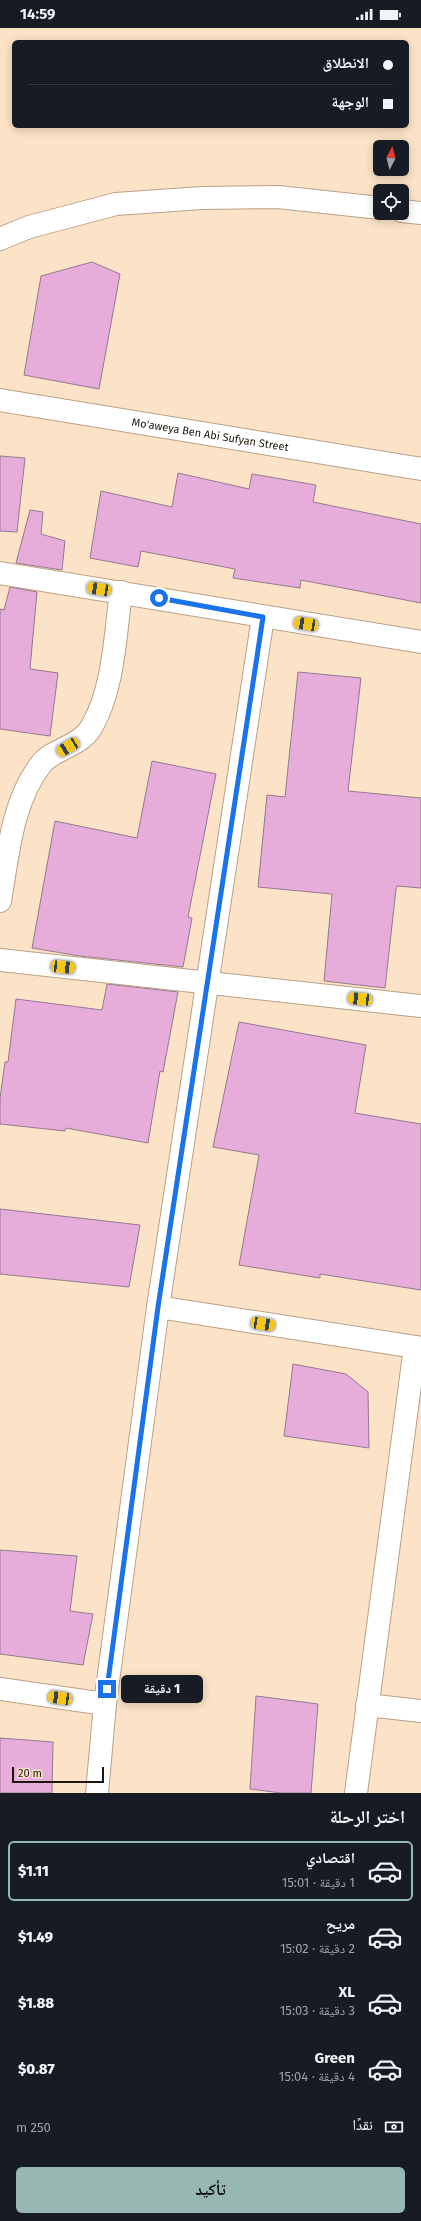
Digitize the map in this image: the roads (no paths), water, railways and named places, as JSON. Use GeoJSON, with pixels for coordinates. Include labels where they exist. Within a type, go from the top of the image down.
{"type":"FeatureCollection","features":[{"type":"Feature","properties":{"kind":"street"},"geometry":{"type":"LineString","coordinates":[[0,239],[29,227],[116,204],[202,198],[278,197],[373,207]]}},
{"type":"Feature","properties":{"kind":"street"},"geometry":{"type":"LineString","coordinates":[[409,212],[421,213]]}},
{"type":"Feature","properties":{"kind":"street","name":"Mo'aweya Ben Abi Sufyan Street"},"geometry":{"type":"LineString","coordinates":[[0,400],[421,469]]}},
{"type":"Feature","properties":{"kind":"street"},"geometry":{"type":"LineString","coordinates":[[0,573],[421,642]]}},
{"type":"Feature","properties":{"kind":"street"},"geometry":{"type":"LineString","coordinates":[[0,901],[20,803],[30,781],[43,761],[76,742],[90,729],[98,713],[108,684],[121,592]]}},
{"type":"Feature","properties":{"kind":"street"},"geometry":{"type":"LineString","coordinates":[[97,1793],[105,1704],[158,1307],[206,982],[263,617]]}},
{"type":"Feature","properties":{"kind":"street"},"geometry":{"type":"LineString","coordinates":[[0,960],[421,1006]]}},
{"type":"Feature","properties":{"kind":"street"},"geometry":{"type":"LineString","coordinates":[[158,1307],[418,1348],[367,1705],[356,1793]]}},
{"type":"Feature","properties":{"kind":"street"},"geometry":{"type":"LineString","coordinates":[[0,1689],[105,1704]]}},
{"type":"Feature","properties":{"kind":"street"},"geometry":{"type":"LineString","coordinates":[[367,1705],[421,1711]]}}]}
